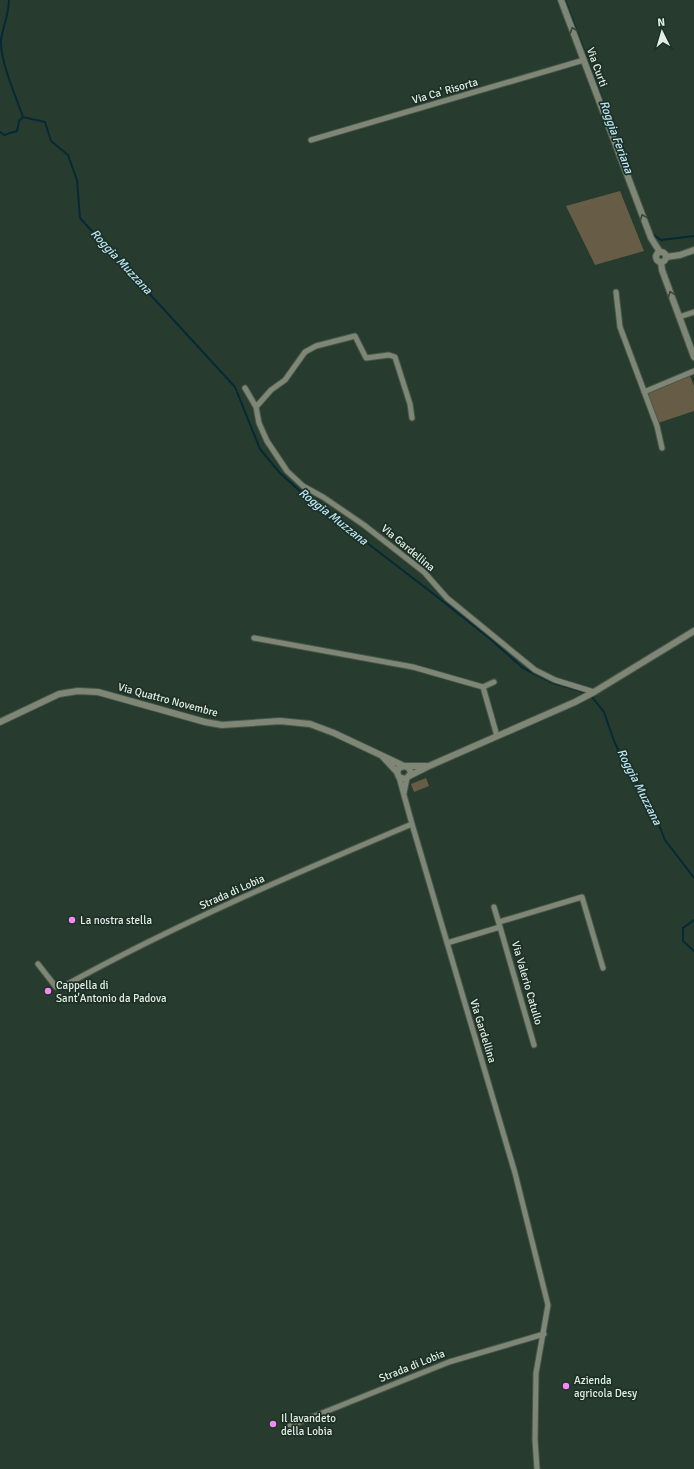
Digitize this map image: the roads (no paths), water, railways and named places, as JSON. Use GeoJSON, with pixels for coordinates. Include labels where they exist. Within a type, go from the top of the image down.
{"type":"FeatureCollection","features":[{"type":"Feature","properties":{"kind":"street","name":"Via Curti"},"geometry":{"type":"LineString","coordinates":[[561,0],[651,238],[660,252],[664,253],[666,257]]}},
{"type":"Feature","properties":{"kind":"street","name":"Via Ca' Risorta"},"geometry":{"type":"LineString","coordinates":[[311,140],[584,60]]}},
{"type":"Feature","properties":{"kind":"street"},"geometry":{"type":"LineString","coordinates":[[661,262],[664,261],[666,257],[680,255],[694,250]]}},
{"type":"Feature","properties":{"kind":"street","name":"Via Curti"},"geometry":{"type":"LineString","coordinates":[[660,252],[656,257],[661,262],[662,270],[694,357]]}},
{"type":"Feature","properties":{"kind":"street"},"geometry":{"type":"LineString","coordinates":[[616,292],[620,327],[657,426],[662,448]]}},
{"type":"Feature","properties":{"kind":"street"},"geometry":{"type":"LineString","coordinates":[[679,317],[694,312]]}},
{"type":"Feature","properties":{"kind":"street"},"geometry":{"type":"LineString","coordinates":[[256,407],[271,390],[285,380],[305,352],[316,346],[355,336],[366,358],[389,355],[394,356],[410,404],[412,418]]}},
{"type":"Feature","properties":{"kind":"street"},"geometry":{"type":"LineString","coordinates":[[644,392],[694,371]]}},
{"type":"Feature","properties":{"kind":"street","name":"Via Gardellina"},"geometry":{"type":"LineString","coordinates":[[245,388],[256,407],[259,423],[267,441],[286,471],[303,486],[364,525],[424,572],[447,598],[536,670],[555,680],[591,694]]}},
{"type":"Feature","properties":{"kind":"street"},"geometry":{"type":"LineString","coordinates":[[429,766],[405,766],[399,768],[398,774],[404,779],[429,766],[575,702],[591,694],[694,630]]}},
{"type":"Feature","properties":{"kind":"street"},"geometry":{"type":"LineString","coordinates":[[254,638],[413,667],[483,687],[494,682]]}},
{"type":"Feature","properties":{"kind":"street"},"geometry":{"type":"LineString","coordinates":[[483,687],[497,736]]}},
{"type":"Feature","properties":{"kind":"street","name":"Via Quattro Novembre"},"geometry":{"type":"LineString","coordinates":[[0,722],[59,694],[78,690],[98,692],[189,718],[222,725],[280,721],[310,724],[334,733],[405,766]]}},
{"type":"Feature","properties":{"kind":"street","name":"Via Quattro Novembre"},"geometry":{"type":"LineString","coordinates":[[379,754],[398,774]]}},
{"type":"Feature","properties":{"kind":"street"},"geometry":{"type":"LineString","coordinates":[[405,766],[410,769],[408,777]]}},
{"type":"Feature","properties":{"kind":"street","name":"Via Gardellina"},"geometry":{"type":"LineString","coordinates":[[398,774],[515,1172],[548,1305],[544,1334]]}},
{"type":"Feature","properties":{"kind":"street","name":"Via Gardellina"},"geometry":{"type":"LineString","coordinates":[[404,796],[408,777]]}},
{"type":"Feature","properties":{"kind":"street","name":"Strada di Lobia"},"geometry":{"type":"LineString","coordinates":[[38,964],[56,987],[64,986],[223,906],[412,824]]}},
{"type":"Feature","properties":{"kind":"street"},"geometry":{"type":"LineString","coordinates":[[447,943],[582,897],[603,968]]}},
{"type":"Feature","properties":{"kind":"street","name":"Via Valerio Catullo"},"geometry":{"type":"LineString","coordinates":[[494,907],[534,1045]]}},
{"type":"Feature","properties":{"kind":"street"},"geometry":{"type":"LineString","coordinates":[[537,1469],[535,1440],[536,1373],[544,1334]]}},
{"type":"Feature","properties":{"kind":"street","name":"Strada di Lobia"},"geometry":{"type":"LineString","coordinates":[[290,1426],[449,1362],[544,1334]]}},
{"type":"Feature","properties":{"kind":"waterway","name":"Roggia Muzzana"},"geometry":{"type":"LineString","coordinates":[[9,0],[1,40],[1,49],[9,79],[23,117],[45,122],[51,141],[68,155],[77,180],[80,218],[235,387],[260,449],[279,472],[302,493],[488,637],[523,668],[553,683],[581,691],[592,697],[604,712],[614,741],[628,770],[651,805],[665,840],[694,878]]}},
{"type":"Feature","properties":{"kind":"waterway","name":"Roggia Feriana"},"geometry":{"type":"LineString","coordinates":[[565,0],[611,123]]}},
{"type":"Feature","properties":{"kind":"waterway"},"geometry":{"type":"LineString","coordinates":[[0,132],[4,135],[17,131],[19,121],[23,117]]}},
{"type":"Feature","properties":{"kind":"waterway","name":"Roggia Feriana"},"geometry":{"type":"LineString","coordinates":[[651,232],[661,240],[694,236]]}},
{"type":"Feature","properties":{"kind":"waterway","name":"Roggia Muzzana"},"geometry":{"type":"LineString","coordinates":[[694,920],[683,928],[683,941],[694,951]]}},
{"type":"Feature","properties":{"kind":"place","name":"La nostra stella"},"geometry":{"type":"Point","coordinates":[72,920]}},
{"type":"Feature","properties":{"kind":"place","name":"Cappella di Sant'Antonio da Padova"},"geometry":{"type":"Point","coordinates":[48,991]}},
{"type":"Feature","properties":{"kind":"place","name":"Azienda agricola Desy"},"geometry":{"type":"Point","coordinates":[566,1386]}},
{"type":"Feature","properties":{"kind":"place","name":"Il lavandeto della Lobia"},"geometry":{"type":"Point","coordinates":[273,1424]}}]}
